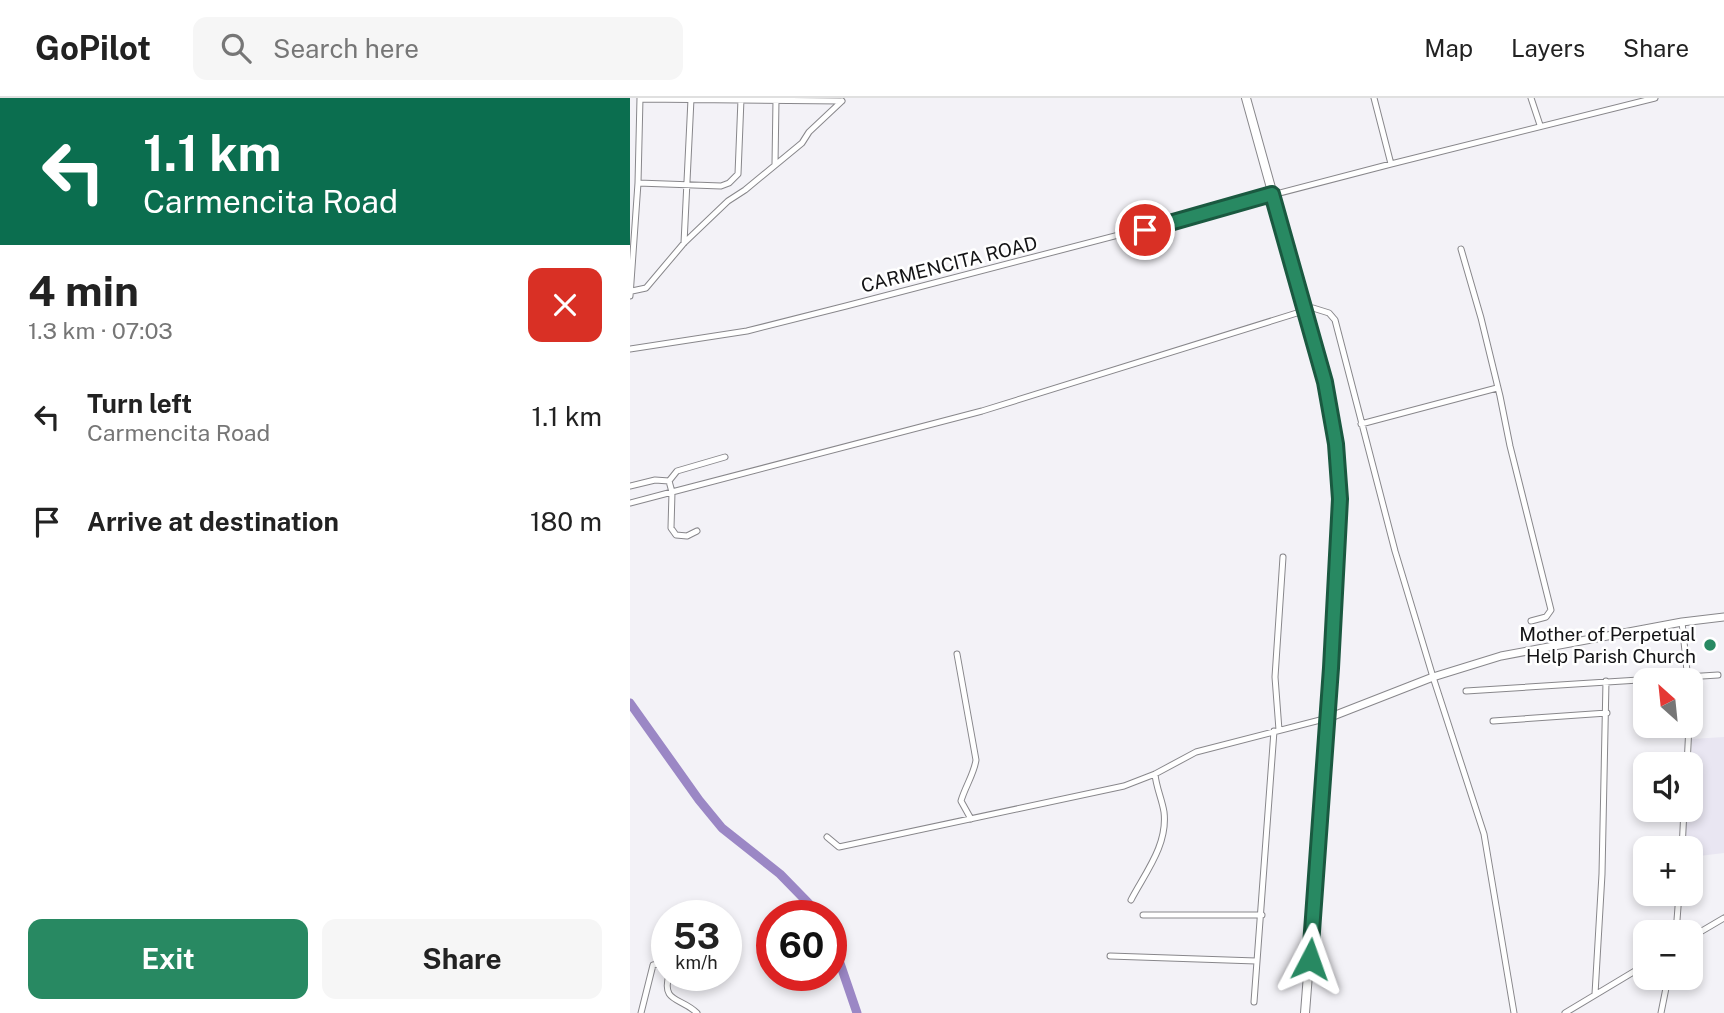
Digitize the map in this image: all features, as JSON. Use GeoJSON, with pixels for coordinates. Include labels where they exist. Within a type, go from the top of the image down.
{"type":"FeatureCollection","features":[{"type":"Feature","properties":{"kind":"main road"},"geometry":{"type":"LineString","coordinates":[[1245,98],[1325,382],[1336,444],[1340,499],[1328,718],[1305,1013]]}},
{"type":"Feature","properties":{"kind":"main road"},"geometry":{"type":"LineString","coordinates":[[1328,718],[1433,677],[1501,656],[1682,622],[1724,617]]}},
{"type":"Feature","properties":{"kind":"street"},"geometry":{"type":"LineString","coordinates":[[640,98],[691,99],[842,101],[809,132],[802,143],[728,201],[684,243],[646,288],[631,293],[640,98]]}},
{"type":"Feature","properties":{"kind":"street"},"geometry":{"type":"LineString","coordinates":[[1374,98],[1391,163]]}},
{"type":"Feature","properties":{"kind":"street"},"geometry":{"type":"LineString","coordinates":[[1531,98],[1540,125]]}},
{"type":"Feature","properties":{"kind":"street","name":"CARMENCITA ROAD"},"geometry":{"type":"LineString","coordinates":[[630,349],[747,331],[1132,233],[1391,163],[1655,98]]}},
{"type":"Feature","properties":{"kind":"street"},"geometry":{"type":"LineString","coordinates":[[684,243],[691,99]]}},
{"type":"Feature","properties":{"kind":"street"},"geometry":{"type":"LineString","coordinates":[[638,183],[721,186],[729,183],[738,174],[741,99]]}},
{"type":"Feature","properties":{"kind":"street"},"geometry":{"type":"LineString","coordinates":[[775,164],[776,100]]}},
{"type":"Feature","properties":{"kind":"street"},"geometry":{"type":"LineString","coordinates":[[1461,250],[1481,318],[1551,610],[1546,617],[1531,621]]}},
{"type":"Feature","properties":{"kind":"street"},"geometry":{"type":"LineString","coordinates":[[630,503],[982,411],[1313,308],[1329,313],[1335,320],[1395,551],[1484,834],[1514,1013]]}},
{"type":"Feature","properties":{"kind":"street"},"geometry":{"type":"LineString","coordinates":[[1361,424],[1497,388]]}},
{"type":"Feature","properties":{"kind":"street"},"geometry":{"type":"LineString","coordinates":[[697,531],[687,536],[676,535],[671,528],[669,481],[677,471],[725,457]]}},
{"type":"Feature","properties":{"kind":"street"},"geometry":{"type":"LineString","coordinates":[[630,486],[655,480],[669,481]]}},
{"type":"Feature","properties":{"kind":"street"},"geometry":{"type":"LineString","coordinates":[[1254,1002],[1277,731],[1275,677],[1283,557]]}},
{"type":"Feature","properties":{"kind":"street"},"geometry":{"type":"LineString","coordinates":[[1682,622],[1687,668]]}},
{"type":"Feature","properties":{"kind":"street"},"geometry":{"type":"LineString","coordinates":[[957,654],[976,760],[975,769],[965,786],[961,801],[971,820]]}},
{"type":"Feature","properties":{"kind":"street"},"geometry":{"type":"LineString","coordinates":[[1703,677],[1718,675]]}},
{"type":"Feature","properties":{"kind":"street"},"geometry":{"type":"LineString","coordinates":[[1466,691],[1633,680]]}},
{"type":"Feature","properties":{"kind":"street"},"geometry":{"type":"LineString","coordinates":[[1595,994],[1602,874],[1606,681]]}},
{"type":"Feature","properties":{"kind":"street"},"geometry":{"type":"LineString","coordinates":[[1493,721],[1607,713]]}},
{"type":"Feature","properties":{"kind":"street"},"geometry":{"type":"LineString","coordinates":[[827,837],[839,847],[1124,786],[1155,774],[1196,752],[1328,718]]}},
{"type":"Feature","properties":{"kind":"street"},"geometry":{"type":"LineString","coordinates":[[1130,900],[1157,854],[1163,831],[1163,808],[1155,774]]}},
{"type":"Feature","properties":{"kind":"street"},"geometry":{"type":"LineString","coordinates":[[1143,915],[1262,915]]}},
{"type":"Feature","properties":{"kind":"street"},"geometry":{"type":"LineString","coordinates":[[1703,930],[1724,918]]}},
{"type":"Feature","properties":{"kind":"street"},"geometry":{"type":"LineString","coordinates":[[1110,956],[1256,961]]}},
{"type":"Feature","properties":{"kind":"street"},"geometry":{"type":"LineString","coordinates":[[1565,1013],[1633,972]]}},
{"type":"Feature","properties":{"kind":"street"},"geometry":{"type":"LineString","coordinates":[[641,1013],[651,973]]}},
{"type":"Feature","properties":{"kind":"street"},"geometry":{"type":"LineString","coordinates":[[1661,1013],[1666,990]]}},
{"type":"Feature","properties":{"kind":"street"},"geometry":{"type":"LineString","coordinates":[[667,991],[669,996],[697,1013]]}},
{"type":"Feature","properties":{"kind":"shaded area"},"geometry":{"type":"Polygon","coordinates":[[[1724,737],[1724,853],[1703,856],[1703,836],[1685,836],[1686,822],[1703,822],[1703,752],[1692,752],[1692,739],[1724,737]]]}},
{"type":"Feature","properties":{"kind":"waterway"},"geometry":{"type":"LineString","coordinates":[[630,703],[722,828],[780,874],[805,900]]}},
{"type":"Feature","properties":{"kind":"waterway"},"geometry":{"type":"LineString","coordinates":[[847,984],[857,1013]]}},
{"type":"Feature","properties":{"kind":"place","name":"Mother of Perpetual Help Parish Church"},"geometry":{"type":"Point","coordinates":[1710,645]}},
{"type":"Feature","properties":{"kind":"route"},"geometry":{"type":"LineString","coordinates":[[1145,230],[1272,194],[1325,382],[1336,444],[1340,499],[1336,594],[1310,959]]}}]}
